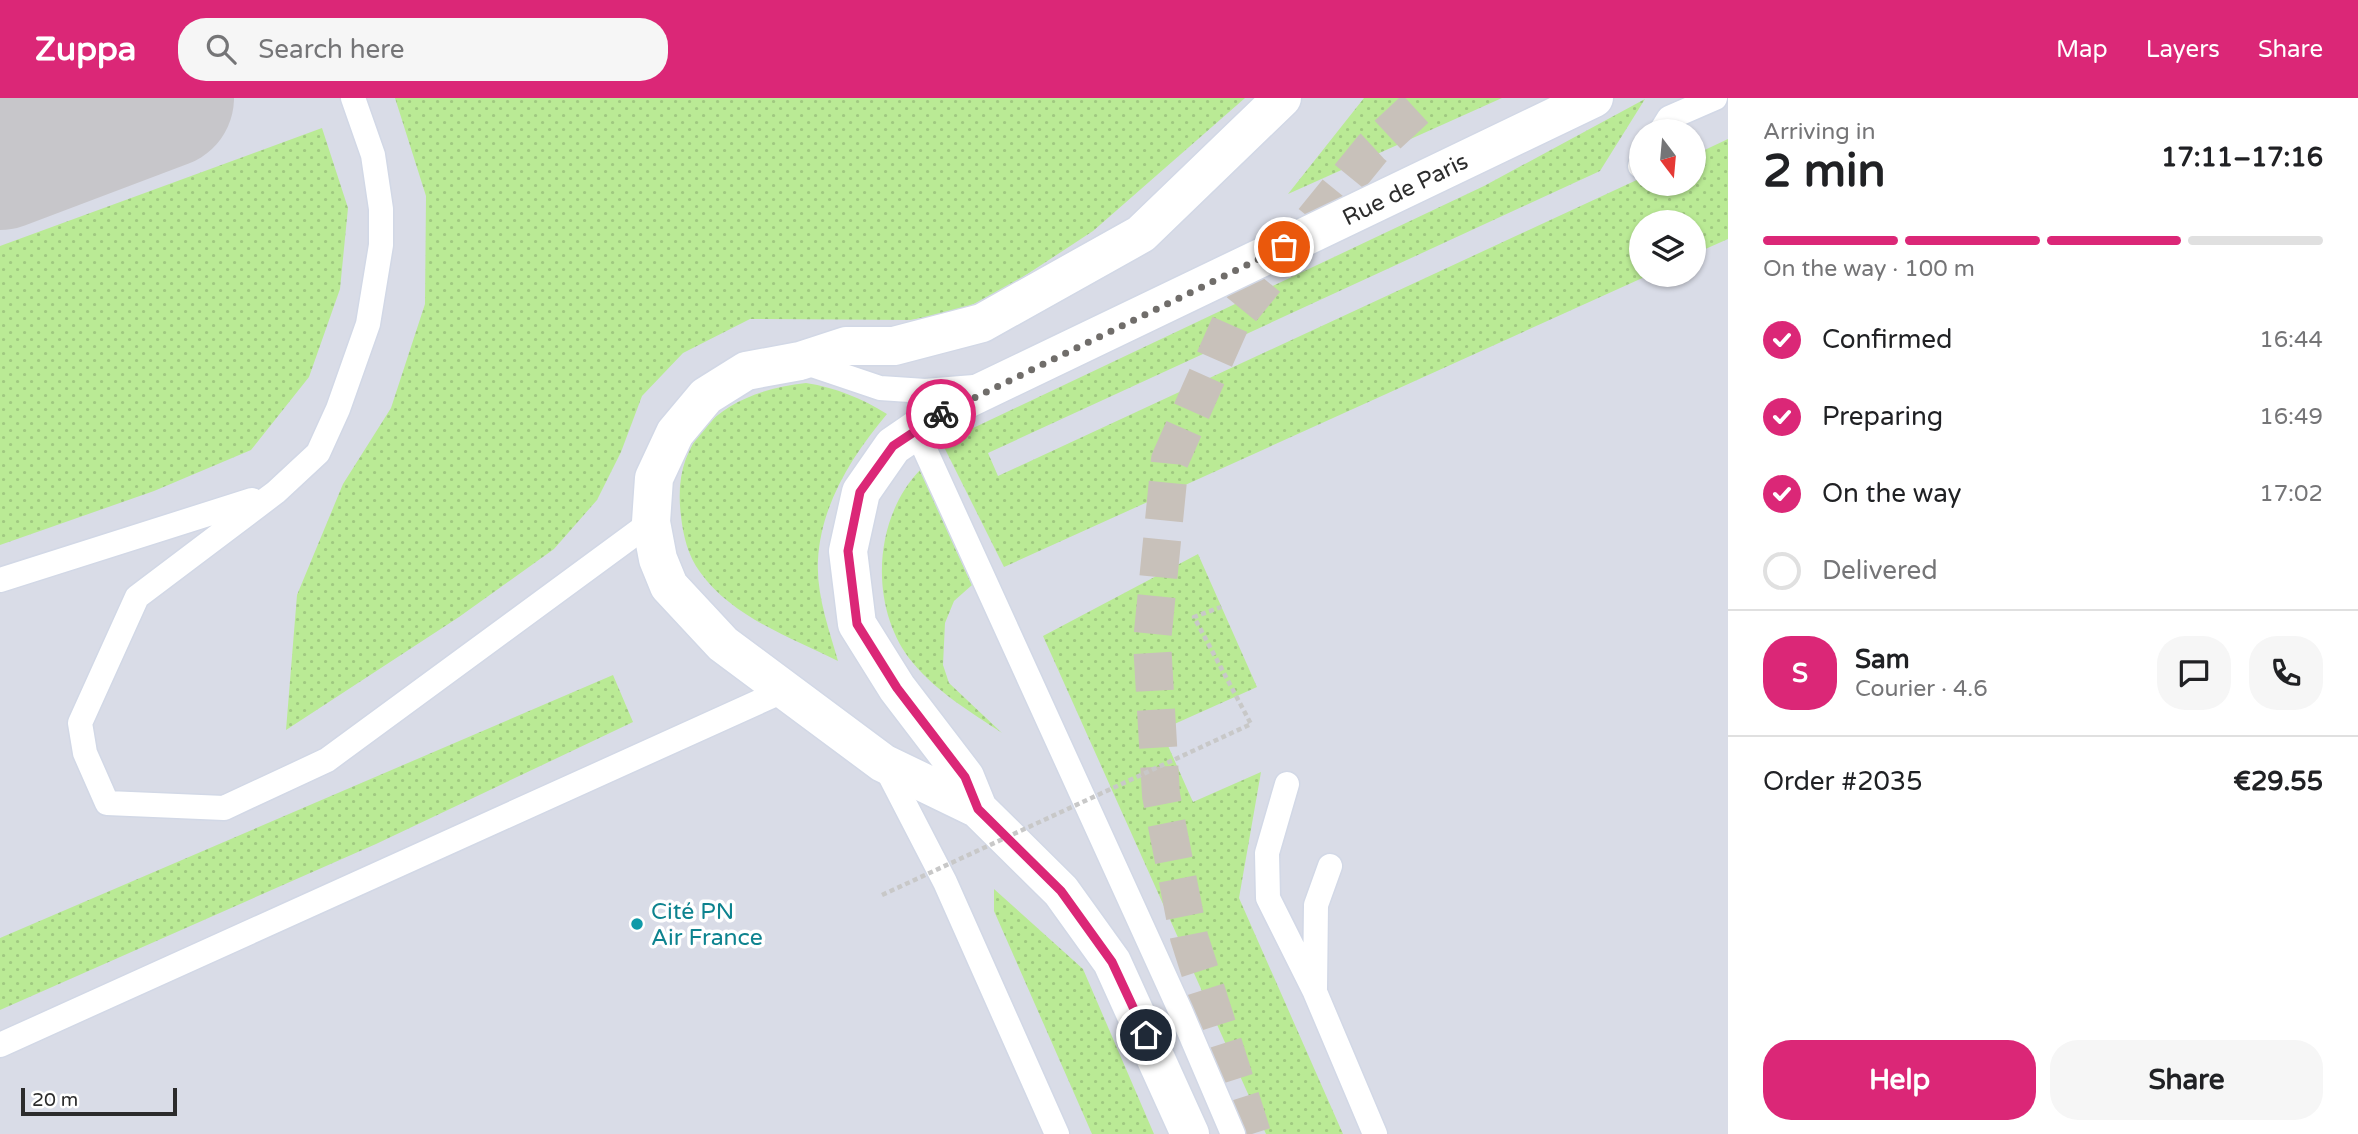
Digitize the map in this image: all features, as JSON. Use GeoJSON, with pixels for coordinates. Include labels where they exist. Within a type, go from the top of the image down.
{"type":"FeatureCollection","features":[{"type":"Feature","properties":{"kind":"street"},"geometry":{"type":"LineString","coordinates":[[1190,1134],[1112,962],[1061,891],[978,809],[883,763],[723,644],[669,586],[658,559],[651,522],[654,478],[675,433],[706,396],[746,371],[800,361],[846,346],[894,346],[982,323],[1065,279],[1141,234],[1282,98]]}},
{"type":"Feature","properties":{"kind":"street","name":"Rue de Paris"},"geometry":{"type":"LineString","coordinates":[[978,809],[965,777],[897,688],[857,624],[848,551],[860,492],[893,446],[950,407],[1594,98]]}},
{"type":"Feature","properties":{"kind":"lane"},"geometry":{"type":"LineString","coordinates":[[353,98],[373,155],[379,190],[381,245],[376,288],[364,336],[338,409],[318,453],[276,492],[137,597],[80,723],[85,753],[107,803],[224,808],[327,760],[651,522]]}},
{"type":"Feature","properties":{"kind":"lane"},"geometry":{"type":"LineString","coordinates":[[1668,119],[1714,98]]}},
{"type":"Feature","properties":{"kind":"lane"},"geometry":{"type":"LineString","coordinates":[[800,361],[880,387],[925,391],[996,385]]}},
{"type":"Feature","properties":{"kind":"lane"},"geometry":{"type":"LineString","coordinates":[[916,430],[1180,1010],[1233,1134]]}},
{"type":"Feature","properties":{"kind":"lane"},"geometry":{"type":"LineString","coordinates":[[0,580],[276,492]]}},
{"type":"Feature","properties":{"kind":"lane"},"geometry":{"type":"LineString","coordinates":[[0,1045],[785,690]]}},
{"type":"Feature","properties":{"kind":"lane"},"geometry":{"type":"LineString","coordinates":[[883,763],[945,882],[1057,1134]]}},
{"type":"Feature","properties":{"kind":"lane"},"geometry":{"type":"LineString","coordinates":[[1287,784],[1267,853],[1268,898],[1315,992],[1375,1134]]}},
{"type":"Feature","properties":{"kind":"lane"},"geometry":{"type":"LineString","coordinates":[[1315,992],[1316,905],[1330,866]]}},
{"type":"Feature","properties":{"kind":"path"},"geometry":{"type":"LineString","coordinates":[[882,895],[1251,724],[1194,617],[1221,607]]}},
{"type":"Feature","properties":{"kind":"shaded area"},"geometry":{"type":"Polygon","coordinates":[[[0,98],[1728,98],[1728,1134],[0,1134],[0,98]]]}},
{"type":"Feature","properties":{"kind":"green space"},"geometry":{"type":"Polygon","coordinates":[[[395,98],[1245,98],[1093,231],[994,296],[951,313],[910,320],[750,319],[683,353],[642,396],[621,452],[597,500],[554,549],[459,617],[286,730],[297,595],[343,484],[391,408],[425,304],[426,196],[395,98]]]}},
{"type":"Feature","properties":{"kind":"green space"},"geometry":{"type":"Polygon","coordinates":[[[1364,98],[1502,98],[1288,194],[1364,98]]]}},
{"type":"Feature","properties":{"kind":"green space"},"geometry":{"type":"Polygon","coordinates":[[[1645,99],[1632,119],[1629,119],[1629,125],[1600,171],[988,453],[998,476],[1629,184],[1629,196],[1706,196],[1706,149],[1728,139],[1728,239],[1706,249],[1706,210],[1629,210],[1629,284],[1004,567],[944,447],[971,429],[1484,186],[1645,99]]]}},
{"type":"Feature","properties":{"kind":"green space"},"geometry":{"type":"Polygon","coordinates":[[[322,128],[348,208],[340,289],[309,377],[251,450],[154,491],[0,545],[0,246],[322,128]]]}},
{"type":"Feature","properties":{"kind":"green space"},"geometry":{"type":"Polygon","coordinates":[[[806,383],[848,394],[887,414],[862,447],[841,482],[825,519],[820,539],[819,586],[838,661],[763,624],[728,602],[713,588],[692,559],[681,516],[680,486],[685,461],[696,439],[711,421],[730,406],[753,395],[806,383]]]}},
{"type":"Feature","properties":{"kind":"green space"},"geometry":{"type":"Polygon","coordinates":[[[920,470],[972,585],[954,601],[945,623],[943,665],[949,683],[1002,733],[955,701],[923,674],[899,642],[889,618],[883,592],[885,539],[892,514],[904,490],[920,470]]]}},
{"type":"Feature","properties":{"kind":"green space"},"geometry":{"type":"Polygon","coordinates":[[[1198,554],[1257,687],[1161,730],[1193,802],[1261,772],[1239,898],[1343,1134],[1266,1134],[1043,636],[1198,554]]]}},
{"type":"Feature","properties":{"kind":"green space"},"geometry":{"type":"Polygon","coordinates":[[[613,675],[633,722],[376,844],[0,1010],[0,938],[613,675]]]}},
{"type":"Feature","properties":{"kind":"green space"},"geometry":{"type":"Polygon","coordinates":[[[994,889],[1083,969],[1154,1134],[1092,1134],[994,911],[994,889]]]}},
{"type":"Feature","properties":{"kind":"taxiway"},"geometry":{"type":"LineString","coordinates":[[0,160],[164,98]]}},
{"type":"Feature","properties":{"kind":"tunnel"},"geometry":{"type":"LineString","coordinates":[[1252,1134],[1189,937],[1161,795],[1152,642],[1170,460],[1231,322],[1372,149],[1427,98]]}},
{"type":"Feature","properties":{"kind":"way so far"},"geometry":{"type":"LineString","coordinates":[[941,414],[950,407],[1284,247]]}},
{"type":"Feature","properties":{"kind":"place","name":"Cité PN Air France"},"geometry":{"type":"Point","coordinates":[637,924]}},
{"type":"Feature","properties":{"kind":"route"},"geometry":{"type":"LineString","coordinates":[[941,414],[893,446],[860,492],[848,551],[857,624],[897,688],[965,777],[978,809],[1061,891],[1112,962],[1146,1035]]}}]}
